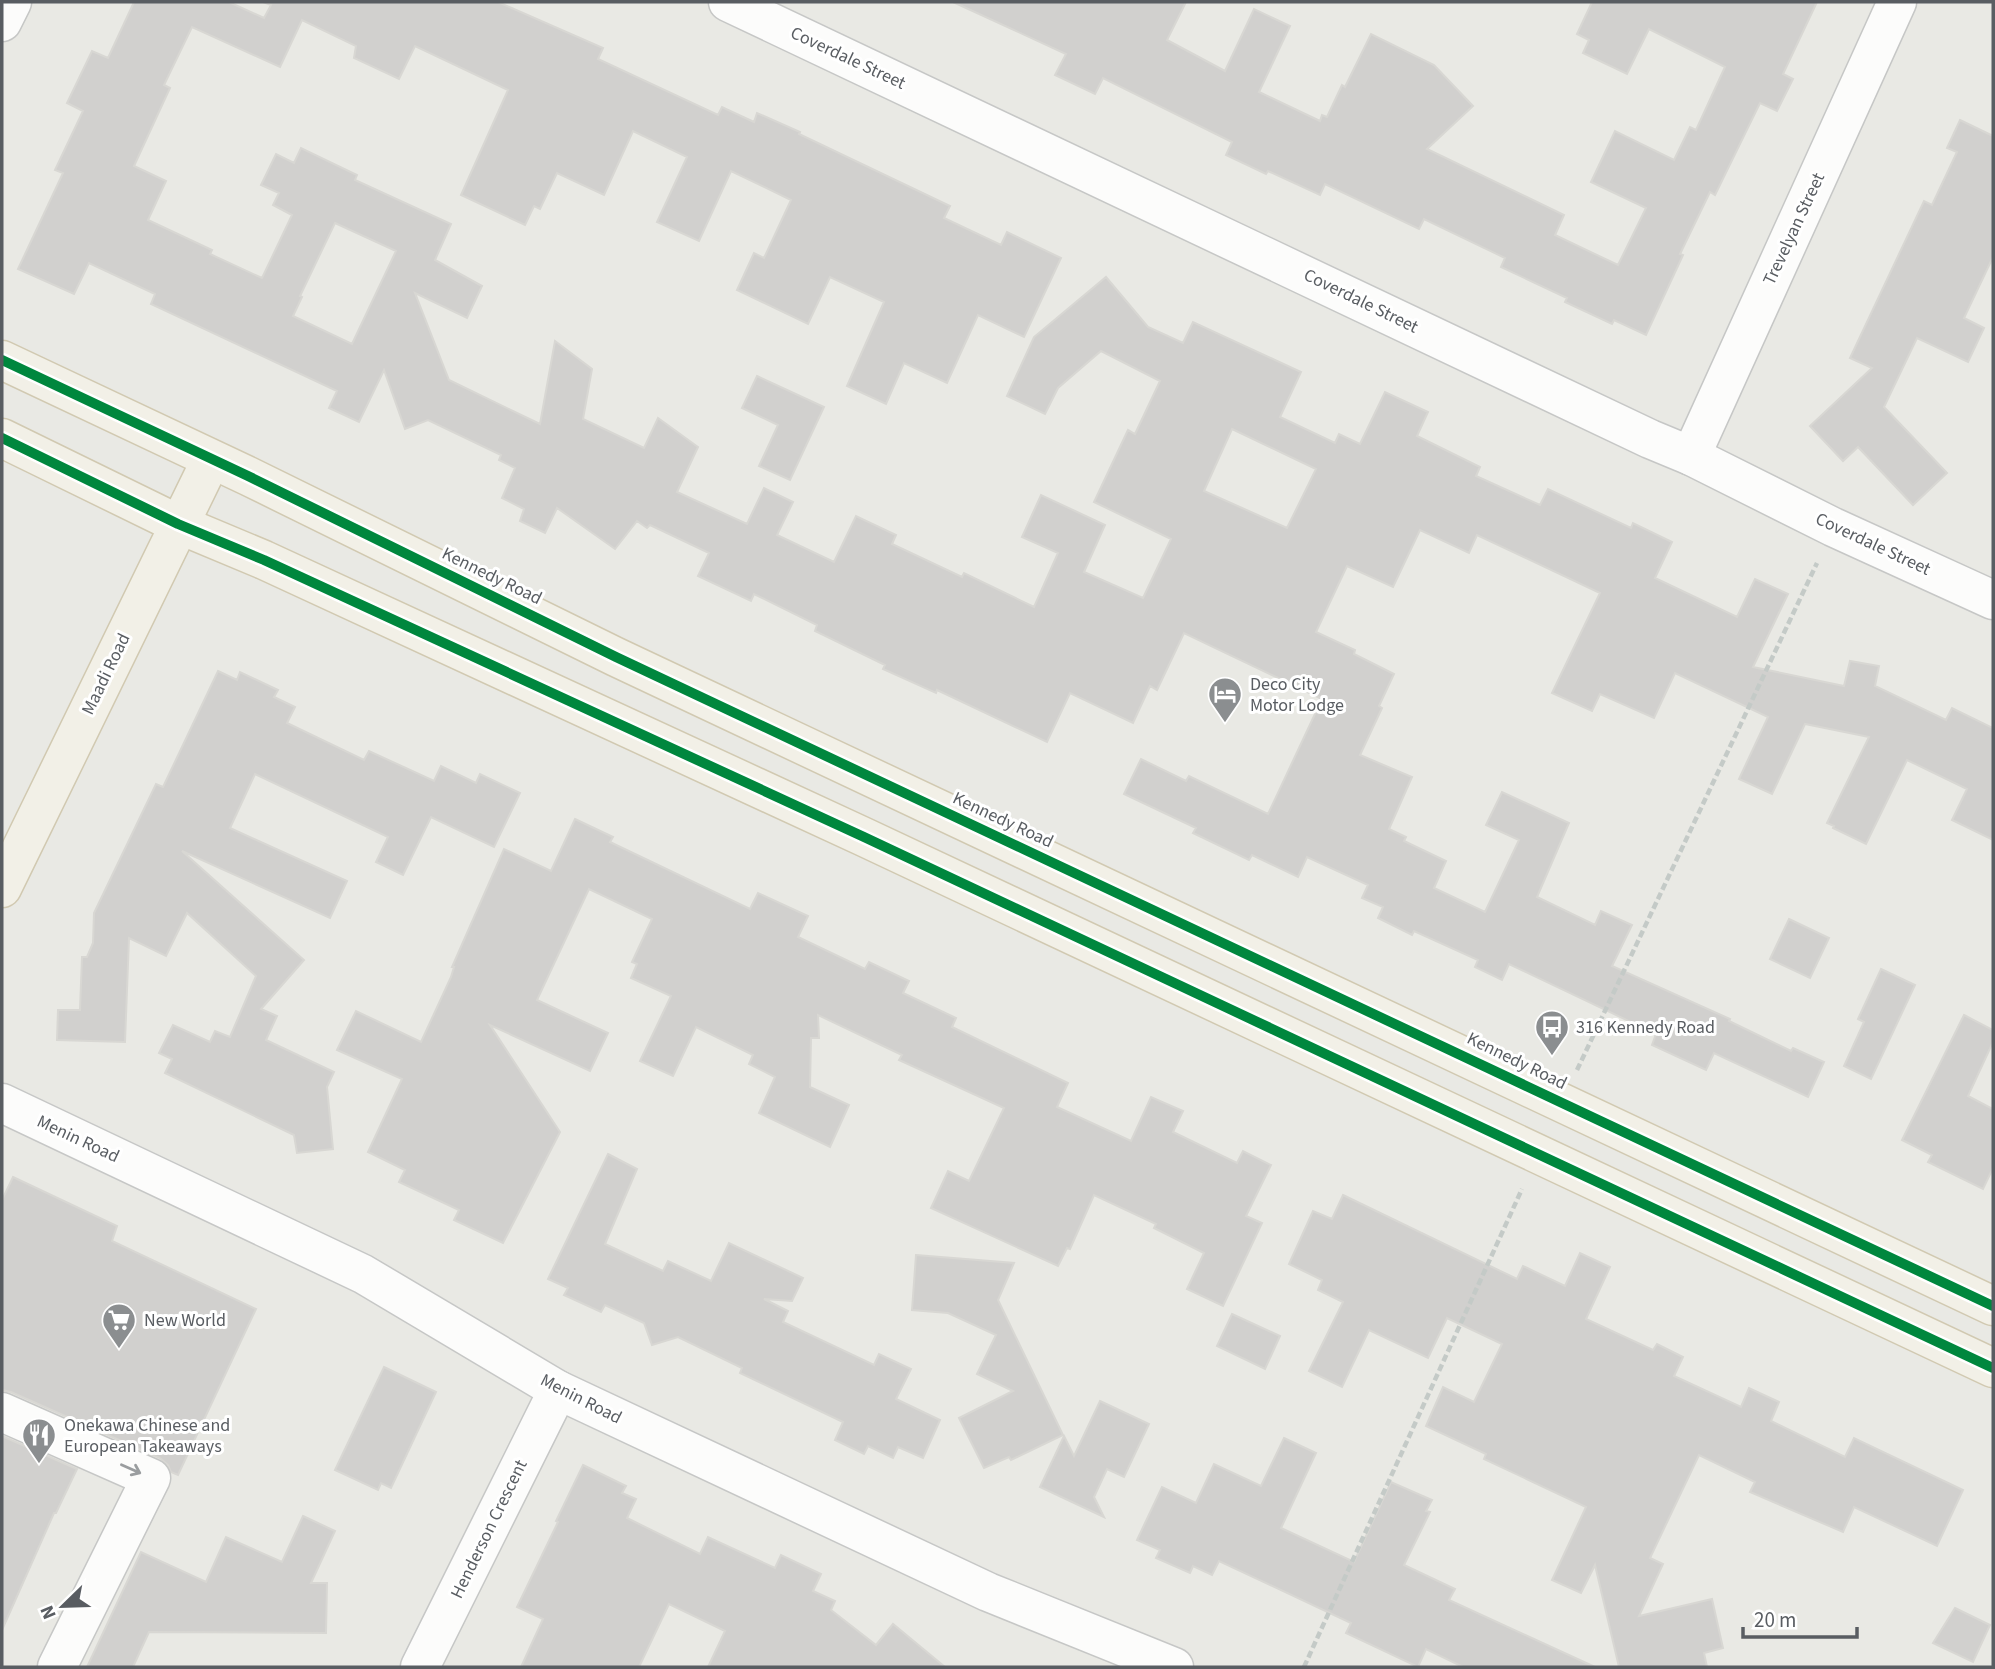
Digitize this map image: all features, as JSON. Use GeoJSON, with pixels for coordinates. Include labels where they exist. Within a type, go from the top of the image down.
{"type":"FeatureCollection","features":[{"type":"Feature","properties":{"kind":"main road","name":"Kennedy Road"},"geometry":{"type":"LineString","coordinates":[[2,360],[628,663],[1993,1306]]}},
{"type":"Feature","properties":{"kind":"main road"},"geometry":{"type":"LineString","coordinates":[[2,438],[178,524],[264,560],[864,836],[1993,1368]]}},
{"type":"Feature","properties":{"kind":"main road","name":"Maadi Road"},"geometry":{"type":"LineString","coordinates":[[2,888],[211,460]]}},
{"type":"Feature","properties":{"kind":"main road"},"geometry":{"type":"LineString","coordinates":[[1117,956],[1140,903]]}},
{"type":"Feature","properties":{"kind":"street"},"geometry":{"type":"LineString","coordinates":[[2,22],[12,2]]}},
{"type":"Feature","properties":{"kind":"street","name":"Coverdale Street"},"geometry":{"type":"LineString","coordinates":[[728,2],[1650,439],[1691,456],[1833,527],[1993,600]]}},
{"type":"Feature","properties":{"kind":"street","name":"Trevelyan Street"},"geometry":{"type":"LineString","coordinates":[[1691,456],[1898,2]]}},
{"type":"Feature","properties":{"kind":"street","name":"Menin Road"},"geometry":{"type":"LineString","coordinates":[[2,1103],[363,1274],[558,1390],[988,1592],[1174,1667]]}},
{"type":"Feature","properties":{"kind":"street","name":"Henderson Crescent"},"geometry":{"type":"LineString","coordinates":[[420,1667],[558,1390]]}},
{"type":"Feature","properties":{"kind":"street"},"geometry":{"type":"LineString","coordinates":[[2,1412],[151,1478],[57,1667]]}},
{"type":"Feature","properties":{"kind":"building"},"geometry":{"type":"Polygon","coordinates":[[[134,2],[229,2],[264,18],[271,5],[263,2],[498,2],[603,48],[598,59],[718,115],[722,107],[754,122],[757,113],[800,132],[799,134],[950,206],[944,218],[1001,245],[1007,232],[1061,258],[1024,337],[978,315],[947,383],[904,363],[886,404],[847,386],[884,302],[830,277],[808,324],[737,290],[754,253],[764,258],[791,200],[731,171],[699,241],[657,222],[687,157],[633,131],[604,195],[557,173],[540,209],[534,206],[525,225],[461,195],[508,90],[415,46],[399,79],[354,58],[356,46],[302,20],[280,67],[192,27],[164,85],[170,88],[134,166],[166,181],[148,220],[212,250],[210,254],[262,278],[292,215],[273,205],[279,193],[261,185],[276,154],[294,163],[301,148],[357,175],[355,180],[451,224],[435,260],[482,286],[467,318],[415,293],[449,380],[540,424],[555,341],[592,369],[583,419],[644,448],[658,418],[698,447],[677,492],[747,524],[764,488],[793,502],[777,535],[834,562],[856,516],[896,535],[892,544],[962,577],[964,573],[1034,607],[1058,553],[1022,537],[1041,495],[1105,525],[1084,572],[1143,598],[1171,539],[1094,502],[1128,430],[1135,434],[1160,381],[1101,351],[1058,388],[1045,414],[1007,396],[1034,337],[1106,277],[1148,327],[1183,343],[1193,322],[1301,372],[1280,417],[1335,443],[1339,434],[1360,444],[1385,392],[1428,412],[1417,436],[1480,467],[1476,476],[1540,505],[1548,489],[1631,528],[1633,523],[1672,542],[1655,578],[1737,617],[1755,579],[1788,594],[1753,667],[1844,686],[1850,661],[1879,666],[1875,686],[1946,720],[1952,708],[1993,728],[1993,840],[1952,820],[1967,789],[1907,760],[1866,844],[1833,828],[1834,826],[1827,823],[1869,737],[1805,724],[1772,794],[1739,779],[1768,717],[1675,673],[1654,718],[1600,694],[1592,711],[1552,693],[1600,593],[1477,535],[1469,553],[1420,530],[1393,587],[1347,566],[1316,632],[1355,650],[1354,654],[1394,674],[1360,755],[1412,777],[1389,829],[1406,837],[1404,841],[1446,861],[1434,888],[1485,912],[1519,840],[1486,825],[1502,792],[1569,823],[1537,897],[1595,925],[1601,911],[1632,925],[1612,966],[1730,1019],[1729,1021],[1791,1051],[1793,1048],[1824,1062],[1808,1097],[1714,1053],[1706,1070],[1652,1045],[1656,1034],[1509,964],[1502,980],[1475,967],[1478,960],[1414,931],[1412,935],[1378,918],[1383,907],[1362,898],[1368,885],[1307,857],[1298,877],[1252,855],[1249,860],[1193,833],[1196,828],[1124,794],[1141,759],[1186,781],[1189,776],[1268,814],[1322,699],[1184,633],[1157,690],[1150,686],[1133,723],[1070,693],[1047,742],[937,690],[936,693],[883,669],[885,665],[815,631],[817,625],[754,594],[751,601],[698,576],[709,553],[650,525],[647,528],[637,521],[615,549],[557,508],[545,533],[520,521],[524,509],[502,498],[515,468],[499,460],[501,455],[428,420],[405,429],[384,370],[359,422],[329,408],[337,391],[151,304],[155,294],[89,263],[74,294],[18,269],[63,173],[55,170],[83,111],[67,103],[92,51],[108,58],[134,2]],[[335,223],[293,316],[352,344],[396,251],[335,223]],[[1232,429],[1204,491],[1287,528],[1316,469],[1232,429]]]}},
{"type":"Feature","properties":{"kind":"building"},"geometry":{"type":"Polygon","coordinates":[[[953,2],[1186,2],[1167,40],[1225,71],[1254,9],[1290,26],[1259,92],[1320,121],[1322,115],[1327,117],[1342,85],[1345,87],[1371,34],[1434,65],[1473,106],[1427,149],[1564,215],[1555,235],[1618,265],[1646,208],[1591,182],[1615,131],[1674,160],[1690,127],[1696,130],[1725,67],[1649,29],[1627,74],[1583,53],[1589,40],[1577,34],[1592,2],[1817,2],[1783,74],[1793,79],[1777,111],[1760,103],[1715,195],[1710,192],[1646,335],[1614,320],[1612,324],[1565,302],[1567,298],[1501,267],[1505,258],[1424,219],[1419,229],[1325,184],[1320,195],[1268,171],[1266,174],[1226,155],[1232,142],[1103,78],[1095,94],[1055,75],[1066,54],[953,2]]]}},
{"type":"Feature","properties":{"kind":"building"},"geometry":{"type":"Polygon","coordinates":[[[1960,120],[1993,136],[1993,257],[1964,318],[1984,328],[1968,362],[1917,338],[1884,407],[1947,473],[1913,505],[1858,447],[1843,461],[1810,426],[1872,368],[1850,358],[1924,201],[1932,205],[1957,152],[1947,148],[1960,120]]]}},
{"type":"Feature","properties":{"kind":"building"},"geometry":{"type":"Polygon","coordinates":[[[757,376],[824,407],[790,480],[759,466],[778,425],[742,408],[757,376]]]}},
{"type":"Feature","properties":{"kind":"building"},"geometry":{"type":"Polygon","coordinates":[[[218,671],[237,680],[240,672],[278,690],[274,697],[295,707],[287,723],[364,760],[369,751],[434,781],[441,766],[476,783],[480,774],[520,793],[494,847],[431,817],[403,875],[376,862],[388,837],[255,774],[230,828],[347,881],[330,918],[182,851],[304,960],[261,1009],[277,1016],[266,1040],[334,1072],[327,1087],[333,1149],[297,1153],[294,1135],[165,1073],[172,1059],[159,1053],[173,1025],[210,1042],[215,1031],[230,1037],[256,976],[187,913],[166,956],[129,938],[125,1042],[57,1040],[58,1010],[80,1010],[82,957],[87,957],[93,943],[94,913],[156,784],[163,787],[218,671]]]}},
{"type":"Feature","properties":{"kind":"building"},"geometry":{"type":"Polygon","coordinates":[[[575,819],[613,837],[610,842],[750,909],[758,893],[808,916],[798,937],[865,969],[869,962],[909,981],[903,993],[956,1018],[952,1027],[1068,1083],[1057,1107],[1131,1141],[1151,1097],[1183,1111],[1173,1132],[1237,1163],[1243,1151],[1271,1165],[1246,1216],[1262,1223],[1223,1306],[1187,1289],[1204,1253],[1154,1228],[1156,1224],[1094,1195],[1070,1249],[1067,1248],[1058,1266],[931,1208],[948,1171],[969,1181],[1004,1108],[899,1060],[902,1055],[818,1015],[819,1038],[811,1038],[810,1087],[849,1105],[830,1147],[759,1113],[775,1077],[749,1064],[753,1055],[696,1027],[673,1076],[640,1061],[671,996],[631,978],[637,964],[632,962],[652,919],[589,889],[537,1000],[608,1033],[590,1071],[490,1025],[560,1132],[503,1243],[454,1220],[459,1210],[399,1182],[405,1170],[368,1152],[402,1079],[337,1050],[356,1011],[421,1042],[504,849],[551,871],[575,819]]]}},
{"type":"Feature","properties":{"kind":"building"},"geometry":{"type":"Polygon","coordinates":[[[1789,919],[1829,938],[1810,978],[1770,959],[1789,919]]]}},
{"type":"Feature","properties":{"kind":"building"},"geometry":{"type":"Polygon","coordinates":[[[1881,969],[1915,985],[1871,1079],[1844,1066],[1864,1022],[1858,1019],[1881,969]]]}},
{"type":"Feature","properties":{"kind":"building"},"geometry":{"type":"Polygon","coordinates":[[[1964,1015],[1993,1030],[1993,1042],[1968,1096],[1993,1109],[1993,1168],[1983,1189],[1928,1162],[1932,1155],[1902,1140],[1964,1015]]]}},
{"type":"Feature","properties":{"kind":"building"},"geometry":{"type":"Polygon","coordinates":[[[608,1154],[637,1169],[605,1244],[663,1271],[668,1261],[711,1281],[729,1243],[803,1278],[792,1301],[764,1299],[788,1311],[783,1322],[874,1365],[879,1354],[911,1369],[896,1399],[940,1420],[923,1458],[898,1447],[893,1458],[868,1446],[864,1454],[835,1440],[843,1422],[740,1373],[742,1368],[678,1337],[652,1345],[644,1323],[605,1305],[601,1312],[564,1295],[568,1288],[548,1279],[608,1154]]]}},
{"type":"Feature","properties":{"kind":"building","name":"New World"},"geometry":{"type":"Polygon","coordinates":[[[13,1177],[117,1226],[112,1241],[256,1309],[178,1475],[171,1472],[160,1458],[2,1390],[2,1200],[13,1177]]]}},
{"type":"Feature","properties":{"kind":"building"},"geometry":{"type":"Polygon","coordinates":[[[1343,1195],[1517,1279],[1523,1266],[1565,1286],[1580,1253],[1610,1267],[1586,1319],[1653,1350],[1657,1344],[1683,1357],[1674,1376],[1741,1407],[1749,1388],[1779,1402],[1771,1421],[1845,1457],[1854,1438],[1963,1490],[1937,1546],[1854,1507],[1843,1532],[1750,1492],[1755,1482],[1699,1455],[1650,1558],[1663,1564],[1639,1616],[1712,1599],[1723,1648],[1704,1653],[1707,1667],[1619,1667],[1595,1565],[1581,1593],[1552,1580],[1586,1507],[1484,1459],[1486,1454],[1426,1426],[1443,1387],[1474,1402],[1502,1344],[1447,1318],[1428,1358],[1369,1330],[1342,1387],[1309,1371],[1343,1302],[1318,1290],[1322,1280],[1289,1264],[1313,1211],[1332,1219],[1343,1195]]]}},
{"type":"Feature","properties":{"kind":"building"},"geometry":{"type":"Polygon","coordinates":[[[916,1255],[1014,1263],[998,1300],[1063,1435],[1011,1460],[1009,1457],[984,1468],[959,1418],[1013,1391],[977,1374],[996,1335],[948,1313],[912,1310],[916,1255]]]}},
{"type":"Feature","properties":{"kind":"building"},"geometry":{"type":"Polygon","coordinates":[[[1232,1314],[1280,1336],[1265,1369],[1217,1346],[1232,1314]]]}},
{"type":"Feature","properties":{"kind":"building"},"geometry":{"type":"Polygon","coordinates":[[[384,1367],[436,1392],[391,1488],[381,1483],[378,1490],[335,1470],[384,1367]]]}},
{"type":"Feature","properties":{"kind":"building"},"geometry":{"type":"Polygon","coordinates":[[[1100,1401],[1149,1424],[1124,1477],[1107,1469],[1094,1497],[1104,1517],[1040,1487],[1064,1436],[1074,1456],[1100,1401]]]}},
{"type":"Feature","properties":{"kind":"building"},"geometry":{"type":"Polygon","coordinates":[[[2,1436],[77,1469],[54,1513],[2,1630],[2,1436]]]}},
{"type":"Feature","properties":{"kind":"building"},"geometry":{"type":"Polygon","coordinates":[[[1284,1438],[1316,1453],[1281,1528],[1354,1562],[1391,1482],[1432,1500],[1426,1511],[1430,1512],[1404,1565],[1455,1589],[1449,1600],[1595,1667],[1463,1667],[1426,1649],[1418,1667],[1346,1633],[1351,1623],[1219,1561],[1212,1575],[1193,1566],[1190,1573],[1156,1558],[1160,1550],[1137,1540],[1162,1487],[1196,1503],[1214,1464],[1261,1486],[1284,1438]]]}},
{"type":"Feature","properties":{"kind":"building"},"geometry":{"type":"Polygon","coordinates":[[[583,1465],[626,1486],[622,1493],[636,1499],[627,1518],[700,1554],[708,1537],[775,1568],[781,1555],[821,1574],[813,1591],[835,1601],[831,1610],[876,1645],[893,1624],[945,1667],[708,1667],[725,1631],[669,1604],[639,1667],[521,1667],[543,1619],[517,1607],[583,1465]]]}},
{"type":"Feature","properties":{"kind":"building"},"geometry":{"type":"Polygon","coordinates":[[[303,1516],[335,1531],[311,1583],[327,1583],[326,1633],[149,1632],[133,1667],[87,1667],[141,1552],[206,1582],[226,1537],[282,1562],[303,1516]]]}},
{"type":"Feature","properties":{"kind":"building"},"geometry":{"type":"Polygon","coordinates":[[[1955,1608],[1990,1625],[1973,1662],[1933,1643],[1955,1608]]]}},
{"type":"Feature","properties":{"kind":"cycle path"},"geometry":{"type":"LineString","coordinates":[[2,360],[248,476],[616,657],[1993,1306]]}},
{"type":"Feature","properties":{"kind":"cycle path"},"geometry":{"type":"LineString","coordinates":[[2,438],[178,524],[264,560],[864,837],[1993,1368]]}},
{"type":"Feature","properties":{"kind":"place","name":"Deco City Motor Lodge"},"geometry":{"type":"Point","coordinates":[1225,724]}},
{"type":"Feature","properties":{"kind":"place","name":"316 Kennedy Road"},"geometry":{"type":"Point","coordinates":[1552,1057]}},
{"type":"Feature","properties":{"kind":"place","name":"New World"},"geometry":{"type":"Point","coordinates":[119,1350]}},
{"type":"Feature","properties":{"kind":"place","name":"Onekawa Chinese and European Takeaways"},"geometry":{"type":"Point","coordinates":[39,1465]}}]}
